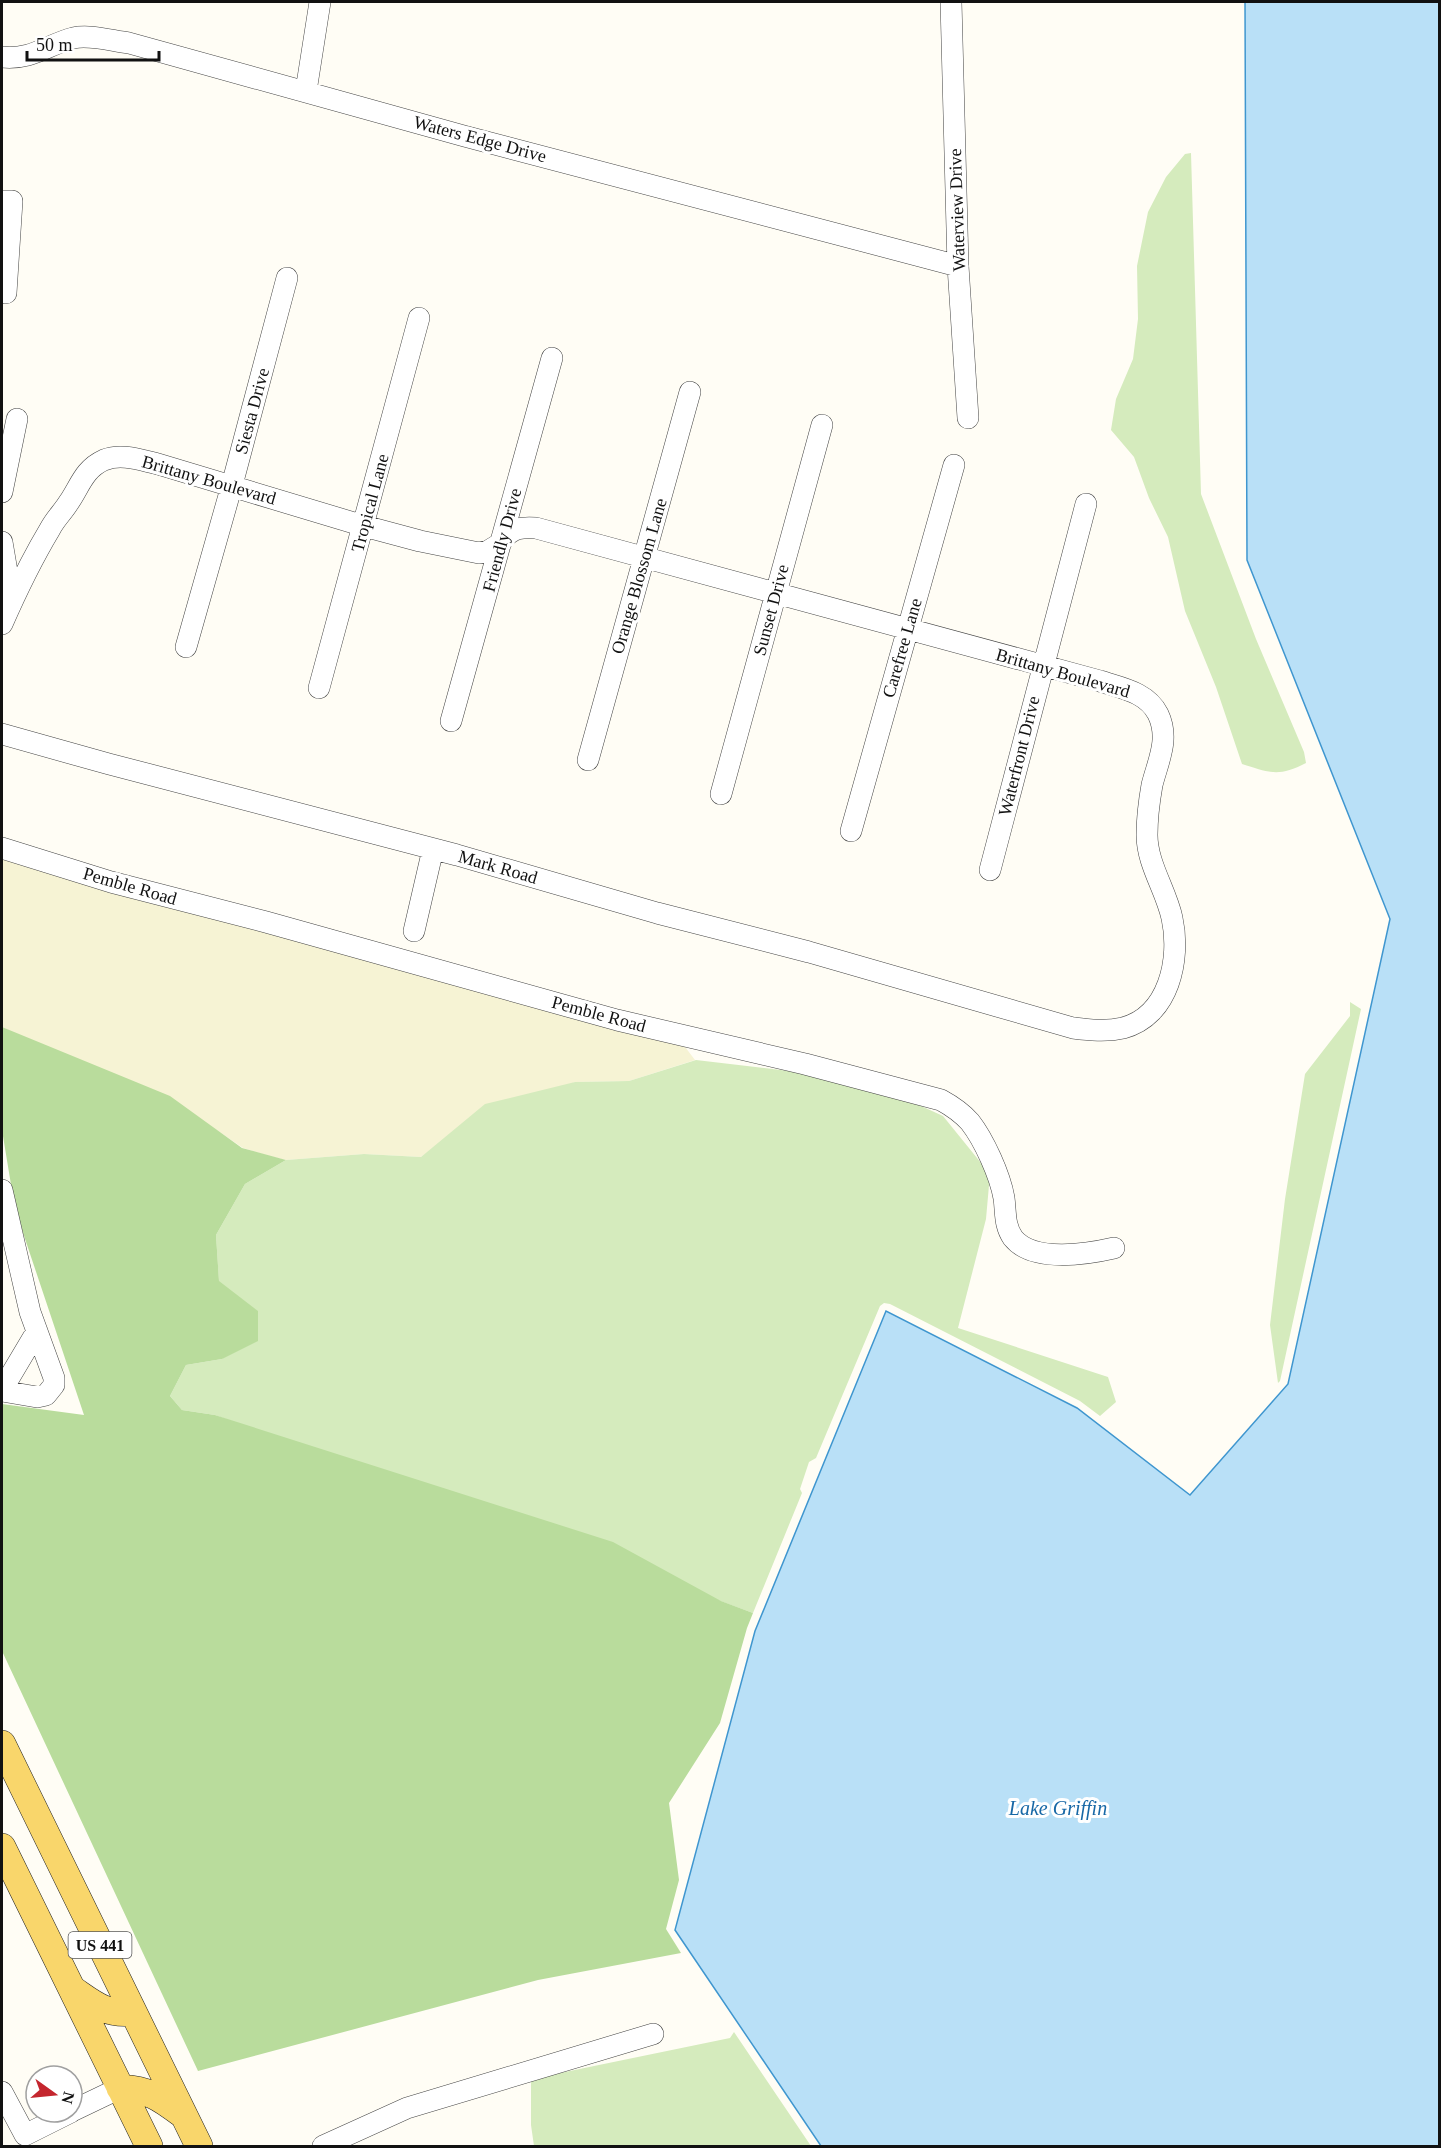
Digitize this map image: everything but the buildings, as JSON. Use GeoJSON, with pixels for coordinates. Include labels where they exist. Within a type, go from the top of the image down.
{"type":"FeatureCollection","features":[{"type":"Feature","properties":{"kind":"main road","name":"US 441"},"geometry":{"type":"LineString","coordinates":[[2,1744],[199,2146]]}},
{"type":"Feature","properties":{"kind":"main road","name":"US 441"},"geometry":{"type":"LineString","coordinates":[[2,1847],[149,2146]]}},
{"type":"Feature","properties":{"kind":"main road"},"geometry":{"type":"LineString","coordinates":[[71,1988],[103,2010],[117,2014],[133,2013]]}},
{"type":"Feature","properties":{"kind":"main road"},"geometry":{"type":"LineString","coordinates":[[120,2088],[155,2094],[183,2115]]}},
{"type":"Feature","properties":{"kind":"street"},"geometry":{"type":"LineString","coordinates":[[306,91],[320,2]]}},
{"type":"Feature","properties":{"kind":"street","name":"Waterview Drive"},"geometry":{"type":"LineString","coordinates":[[951,2],[958,266],[968,418]]}},
{"type":"Feature","properties":{"kind":"street","name":"Waters Edge Drive"},"geometry":{"type":"LineString","coordinates":[[2,57],[24,56],[46,50],[73,38],[85,37],[129,43],[509,148],[958,266]]}},
{"type":"Feature","properties":{"kind":"street"},"geometry":{"type":"LineString","coordinates":[[2,201],[12,201],[6,293],[2,292]]}},
{"type":"Feature","properties":{"kind":"street","name":"Siesta Drive"},"geometry":{"type":"LineString","coordinates":[[186,647],[287,278]]}},
{"type":"Feature","properties":{"kind":"street","name":"Tropical Lane"},"geometry":{"type":"LineString","coordinates":[[319,688],[419,318]]}},
{"type":"Feature","properties":{"kind":"street","name":"Friendly Drive"},"geometry":{"type":"LineString","coordinates":[[451,721],[552,358]]}},
{"type":"Feature","properties":{"kind":"street","name":"Orange Blossom Lane"},"geometry":{"type":"LineString","coordinates":[[588,760],[690,392]]}},
{"type":"Feature","properties":{"kind":"street"},"geometry":{"type":"LineString","coordinates":[[2,492],[17,419]]}},
{"type":"Feature","properties":{"kind":"street","name":"Sunset Drive"},"geometry":{"type":"LineString","coordinates":[[721,794],[822,425]]}},
{"type":"Feature","properties":{"kind":"street","name":"Brittany Boulevard"},"geometry":{"type":"LineString","coordinates":[[2,624],[51,527],[69,502],[82,478],[102,461],[116,456],[134,458],[232,485],[420,541],[479,553],[502,541],[511,531],[523,527],[536,528],[1100,681],[1139,694],[1158,714],[1162,728],[1163,743],[1147,812],[1147,838],[1150,857],[1166,894],[1172,920],[1176,943],[1172,976],[1155,1007],[1141,1021],[1124,1028],[1110,1030],[1073,1028],[993,1005]]}},
{"type":"Feature","properties":{"kind":"street","name":"Carefree Lane"},"geometry":{"type":"LineString","coordinates":[[851,831],[954,465]]}},
{"type":"Feature","properties":{"kind":"street","name":"Waterfront Drive"},"geometry":{"type":"LineString","coordinates":[[990,870],[1086,504]]}},
{"type":"Feature","properties":{"kind":"street"},"geometry":{"type":"LineString","coordinates":[[2,542],[12,601]]}},
{"type":"Feature","properties":{"kind":"street","name":"Mark Road"},"geometry":{"type":"LineString","coordinates":[[2,734],[433,849],[993,1005]]}},
{"type":"Feature","properties":{"kind":"street","name":"Pemble Road"},"geometry":{"type":"LineString","coordinates":[[2,848],[111,882],[266,922],[617,1020],[805,1064],[941,1100],[954,1107],[969,1121],[977,1133],[999,1178],[1006,1222],[1013,1238],[1037,1251],[1059,1255],[1082,1255],[1114,1248]]}},
{"type":"Feature","properties":{"kind":"street"},"geometry":{"type":"LineString","coordinates":[[414,931],[433,849]]}},
{"type":"Feature","properties":{"kind":"street"},"geometry":{"type":"LineString","coordinates":[[2,1190],[27,1301],[54,1378],[54,1385],[46,1395],[37,1397],[2,1391],[37,1331]]}},
{"type":"Feature","properties":{"kind":"street"},"geometry":{"type":"LineString","coordinates":[[323,2146],[407,2108],[653,2034]]}},
{"type":"Feature","properties":{"kind":"street"},"geometry":{"type":"LineString","coordinates":[[84,2106],[120,2088]]}},
{"type":"Feature","properties":{"kind":"street"},"geometry":{"type":"LineString","coordinates":[[2,2092],[25,2135],[47,2124]]}},
{"type":"Feature","properties":{"kind":"shaded area"},"geometry":{"type":"Polygon","coordinates":[[[2,852],[676,1035],[695,1060],[629,1081],[575,1082],[440,1143],[421,1157],[364,1154],[286,1160],[269,1156],[243,1148],[218,1131],[2,1027],[2,852]]]}},
{"type":"Feature","properties":{"kind":"green space"},"geometry":{"type":"Polygon","coordinates":[[[1191,153],[1201,494],[1256,639],[1304,752],[1306,763],[1281,772],[1267,771],[1242,764],[1216,687],[1185,611],[1168,537],[1149,498],[1134,457],[1111,430],[1116,399],[1133,359],[1138,319],[1137,266],[1148,212],[1166,177],[1185,154],[1191,153]]]}},
{"type":"Feature","properties":{"kind":"green space"},"geometry":{"type":"Polygon","coordinates":[[[1350,1002],[1361,1009],[1278,1383],[1270,1325],[1285,1199],[1305,1074],[1350,1016],[1350,1002]]]}},
{"type":"Feature","properties":{"kind":"green space"},"geometry":{"type":"Polygon","coordinates":[[[2,1027],[170,1096],[242,1148],[286,1160],[245,1184],[216,1235],[219,1281],[258,1311],[258,1341],[222,1359],[186,1365],[170,1396],[182,1410],[215,1415],[613,1542],[721,1601],[753,1613],[720,1723],[669,1803],[679,1880],[666,1929],[681,1953],[538,1980],[198,2071],[2,1651],[2,1404],[84,1415],[15,1209],[2,1130],[2,1027]]]}},
{"type":"Feature","properties":{"kind":"green space"},"geometry":{"type":"Polygon","coordinates":[[[696,1060],[864,1080],[943,1116],[990,1174],[986,1219],[958,1328],[1108,1377],[1116,1402],[1100,1416],[1080,1401],[884,1303],[880,1306],[816,1458],[809,1462],[800,1489],[802,1493],[753,1613],[215,1415],[182,1410],[170,1396],[186,1365],[222,1359],[257,1311],[219,1282],[216,1235],[245,1184],[286,1160],[364,1154],[421,1157],[485,1104],[575,1082],[629,1081],[696,1060]]]}},
{"type":"Feature","properties":{"kind":"green space"},"geometry":{"type":"Polygon","coordinates":[[[734,2032],[811,2146],[534,2146],[531,2125],[531,2079],[730,2038],[734,2032]]]}},
{"type":"Feature","properties":{"kind":"water","name":"Lake Griffin"},"geometry":{"type":"Polygon","coordinates":[[[1245,2],[1439,2],[1439,2146],[821,2146],[675,1930],[755,1631],[886,1311],[1077,1408],[1190,1495],[1288,1384],[1390,919],[1247,560],[1245,2]]]}}]}
